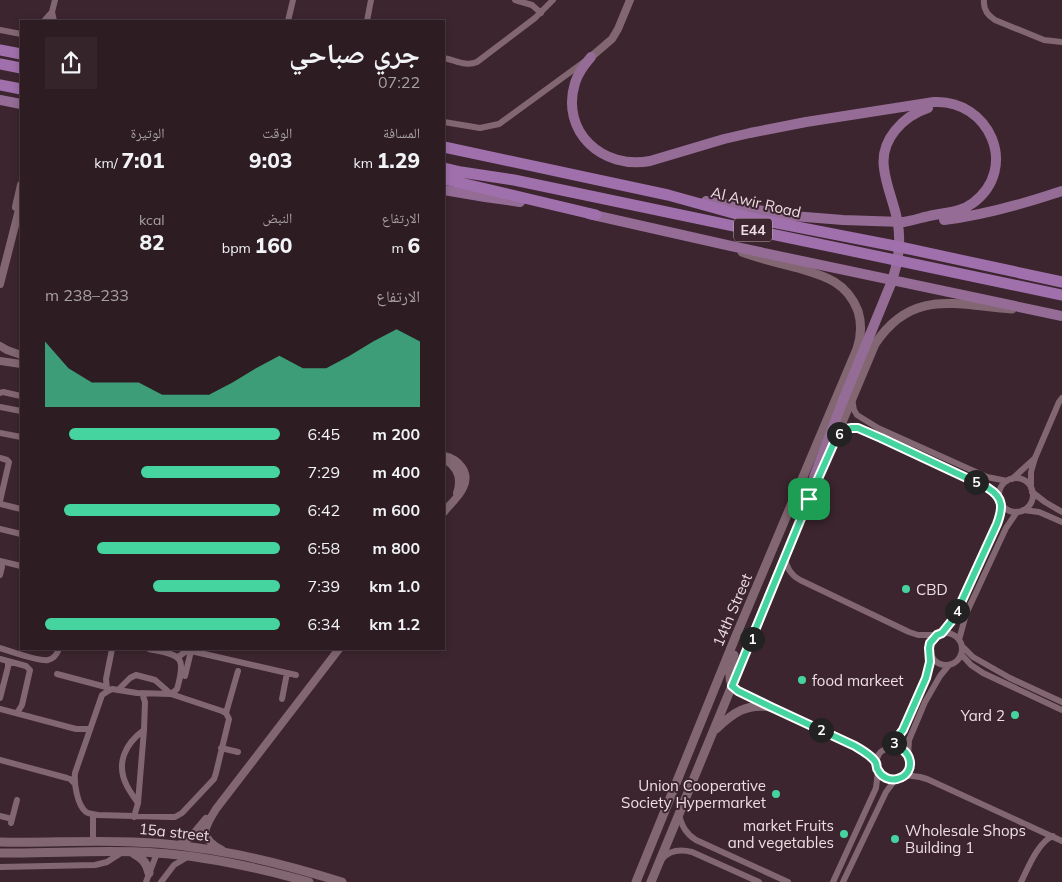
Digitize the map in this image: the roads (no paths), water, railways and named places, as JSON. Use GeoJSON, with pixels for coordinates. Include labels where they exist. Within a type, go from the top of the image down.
{"type":"FeatureCollection","features":[{"type":"Feature","properties":{"kind":"highway"},"geometry":{"type":"LineString","coordinates":[[0,50],[20,54]]}},
{"type":"Feature","properties":{"kind":"highway"},"geometry":{"type":"LineString","coordinates":[[0,64],[20,68]]}},
{"type":"Feature","properties":{"kind":"highway"},"geometry":{"type":"LineString","coordinates":[[0,85],[20,89]]}},
{"type":"Feature","properties":{"kind":"highway"},"geometry":{"type":"LineString","coordinates":[[445,141],[478,153]]}},
{"type":"Feature","properties":{"kind":"highway","name":"Al Awir Road"},"geometry":{"type":"LineString","coordinates":[[445,147],[668,195],[751,218],[900,247],[1062,282]]}},
{"type":"Feature","properties":{"kind":"highway","name":"Al Awir Road"},"geometry":{"type":"LineString","coordinates":[[445,168],[514,180],[1062,294]]}},
{"type":"Feature","properties":{"kind":"highway"},"geometry":{"type":"LineString","coordinates":[[445,179],[596,215]]}},
{"type":"Feature","properties":{"kind":"main road"},"geometry":{"type":"LineString","coordinates":[[591,57],[582,69],[575,84],[572,102],[575,121],[583,138],[592,147],[608,157],[625,162],[638,163],[650,161],[724,139],[778,127],[934,102],[955,104],[970,112],[986,126],[994,142],[996,167],[990,184],[978,198],[963,209],[904,222]]}},
{"type":"Feature","properties":{"kind":"main road"},"geometry":{"type":"LineString","coordinates":[[0,100],[20,104]]}},
{"type":"Feature","properties":{"kind":"main road"},"geometry":{"type":"LineString","coordinates":[[809,499],[814,477],[897,265],[899,232],[883,166],[886,148],[895,130],[910,116],[929,107],[943,105],[957,107],[970,112]]}},
{"type":"Feature","properties":{"kind":"main road"},"geometry":{"type":"LineString","coordinates":[[445,190],[596,215],[731,246],[1062,316]]}},
{"type":"Feature","properties":{"kind":"main road"},"geometry":{"type":"LineString","coordinates":[[668,195],[794,216],[904,222],[980,215],[1062,191]]}},
{"type":"Feature","properties":{"kind":"main road","name":"14th Street"},"geometry":{"type":"LineString","coordinates":[[636,882],[735,638],[857,349],[861,332],[859,314],[852,298],[839,285],[823,275],[758,257],[731,246]]}},
{"type":"Feature","properties":{"kind":"main road","name":"14th Street"},"geometry":{"type":"LineString","coordinates":[[651,882],[809,499],[880,336],[899,317],[915,308],[932,304],[950,303],[1042,311]]}},
{"type":"Feature","properties":{"kind":"main road"},"geometry":{"type":"LineString","coordinates":[[732,686],[730,671],[737,648],[735,638]]}},
{"type":"Feature","properties":{"kind":"main road"},"geometry":{"type":"LineString","coordinates":[[714,731],[739,710],[751,706],[771,707]]}},
{"type":"Feature","properties":{"kind":"main road"},"geometry":{"type":"LineString","coordinates":[[658,830],[670,836]]}},
{"type":"Feature","properties":{"kind":"main road","name":"15a street"},"geometry":{"type":"LineString","coordinates":[[0,842],[25,843],[93,840],[179,845],[223,851],[254,858],[342,882]]}},
{"type":"Feature","properties":{"kind":"main road"},"geometry":{"type":"LineString","coordinates":[[157,853],[165,848],[212,853],[223,851]]}},
{"type":"Feature","properties":{"kind":"main road","name":"15a street"},"geometry":{"type":"LineString","coordinates":[[0,853],[93,851],[157,853],[239,864],[309,882]]}},
{"type":"Feature","properties":{"kind":"main road"},"geometry":{"type":"LineString","coordinates":[[127,852],[139,856],[145,862],[149,873]]}},
{"type":"Feature","properties":{"kind":"street"},"geometry":{"type":"LineString","coordinates":[[54,20],[52,12],[55,0]]}},
{"type":"Feature","properties":{"kind":"street"},"geometry":{"type":"LineString","coordinates":[[288,20],[293,0]]}},
{"type":"Feature","properties":{"kind":"street"},"geometry":{"type":"LineString","coordinates":[[515,0],[532,5],[540,13]]}},
{"type":"Feature","properties":{"kind":"street"},"geometry":{"type":"LineString","coordinates":[[446,59],[466,64],[477,62],[540,13],[552,0]]}},
{"type":"Feature","properties":{"kind":"street"},"geometry":{"type":"LineString","coordinates":[[445,122],[480,128],[499,124],[591,57],[612,39],[630,0]]}},
{"type":"Feature","properties":{"kind":"street"},"geometry":{"type":"LineString","coordinates":[[984,0],[986,11],[995,20],[1044,40],[1062,42]]}},
{"type":"Feature","properties":{"kind":"street"},"geometry":{"type":"LineString","coordinates":[[365,20],[370,3]]}},
{"type":"Feature","properties":{"kind":"street"},"geometry":{"type":"LineString","coordinates":[[45,20],[52,12]]}},
{"type":"Feature","properties":{"kind":"street"},"geometry":{"type":"LineString","coordinates":[[0,30],[20,33]]}},
{"type":"Feature","properties":{"kind":"street"},"geometry":{"type":"LineString","coordinates":[[0,263],[20,189]]}},
{"type":"Feature","properties":{"kind":"street"},"geometry":{"type":"LineString","coordinates":[[0,284],[20,206]]}},
{"type":"Feature","properties":{"kind":"street"},"geometry":{"type":"LineString","coordinates":[[0,346],[20,355]]}},
{"type":"Feature","properties":{"kind":"street"},"geometry":{"type":"LineString","coordinates":[[0,361],[20,364]]}},
{"type":"Feature","properties":{"kind":"street"},"geometry":{"type":"LineString","coordinates":[[0,393],[20,396]]}},
{"type":"Feature","properties":{"kind":"street"},"geometry":{"type":"LineString","coordinates":[[843,882],[886,792],[895,780],[905,775],[910,766],[908,755],[909,740],[925,702],[940,676],[961,654],[966,614],[1006,528],[1020,511],[1028,507],[1031,502],[1031,472],[1035,458],[1062,398]]}},
{"type":"Feature","properties":{"kind":"street"},"geometry":{"type":"LineString","coordinates":[[852,399],[854,410],[860,417],[878,428],[987,476],[1023,480],[1045,502],[1062,512]]}},
{"type":"Feature","properties":{"kind":"street"},"geometry":{"type":"LineString","coordinates":[[0,407],[20,412]]}},
{"type":"Feature","properties":{"kind":"street"},"geometry":{"type":"LineString","coordinates":[[865,431],[865,427],[869,426],[895,435]]}},
{"type":"Feature","properties":{"kind":"street"},"geometry":{"type":"LineString","coordinates":[[837,436],[846,429],[858,428],[988,488],[996,494],[1006,509],[1011,511],[1039,512],[1062,522]]}},
{"type":"Feature","properties":{"kind":"street"},"geometry":{"type":"LineString","coordinates":[[0,433],[20,438]]}},
{"type":"Feature","properties":{"kind":"street"},"geometry":{"type":"LineString","coordinates":[[0,458],[9,461],[3,476],[0,502],[20,509]]}},
{"type":"Feature","properties":{"kind":"street"},"geometry":{"type":"LineString","coordinates":[[445,458],[458,462],[462,466],[465,477],[463,488],[445,511]]}},
{"type":"Feature","properties":{"kind":"street"},"geometry":{"type":"LineString","coordinates":[[891,746],[903,730],[926,678],[929,670],[930,643],[949,625],[957,612],[997,524],[1001,511],[1000,489],[1035,458]]}},
{"type":"Feature","properties":{"kind":"street"},"geometry":{"type":"LineString","coordinates":[[0,529],[20,534]]}},
{"type":"Feature","properties":{"kind":"street"},"geometry":{"type":"LineString","coordinates":[[785,557],[789,570],[800,580],[909,632],[918,635],[952,634],[973,657],[1002,674],[1062,702]]}},
{"type":"Feature","properties":{"kind":"street"},"geometry":{"type":"LineString","coordinates":[[0,575],[2,568],[0,561],[20,566]]}},
{"type":"Feature","properties":{"kind":"street"},"geometry":{"type":"LineString","coordinates":[[0,648],[44,660],[52,659],[58,650]]}},
{"type":"Feature","properties":{"kind":"street"},"geometry":{"type":"LineString","coordinates":[[112,650],[106,678],[107,689],[102,695],[75,773],[75,784],[82,806],[87,812],[92,814],[175,817],[182,813],[214,779],[228,719],[226,713],[238,671]]}},
{"type":"Feature","properties":{"kind":"street"},"geometry":{"type":"LineString","coordinates":[[154,650],[173,654],[180,659],[182,665],[178,687],[171,694]]}},
{"type":"Feature","properties":{"kind":"street"},"geometry":{"type":"LineString","coordinates":[[179,845],[191,837],[216,809],[338,650]]}},
{"type":"Feature","properties":{"kind":"street"},"geometry":{"type":"LineString","coordinates":[[178,657],[184,652],[191,651],[296,675]]}},
{"type":"Feature","properties":{"kind":"street"},"geometry":{"type":"LineString","coordinates":[[185,676],[191,651]]}},
{"type":"Feature","properties":{"kind":"street"},"geometry":{"type":"LineString","coordinates":[[930,654],[937,663],[950,665]]}},
{"type":"Feature","properties":{"kind":"street"},"geometry":{"type":"LineString","coordinates":[[961,654],[971,665],[983,673],[1062,710]]}},
{"type":"Feature","properties":{"kind":"street"},"geometry":{"type":"LineString","coordinates":[[0,659],[28,667],[30,670],[21,708],[17,714]]}},
{"type":"Feature","properties":{"kind":"street"},"geometry":{"type":"LineString","coordinates":[[0,698],[8,662]]}},
{"type":"Feature","properties":{"kind":"street"},"geometry":{"type":"LineString","coordinates":[[282,700],[287,673]]}},
{"type":"Feature","properties":{"kind":"street"},"geometry":{"type":"LineString","coordinates":[[57,674],[107,689],[171,694],[226,713]]}},
{"type":"Feature","properties":{"kind":"street"},"geometry":{"type":"LineString","coordinates":[[118,690],[130,678],[136,676],[156,680],[171,694]]}},
{"type":"Feature","properties":{"kind":"street"},"geometry":{"type":"LineString","coordinates":[[732,686],[738,691],[855,746],[876,763]]}},
{"type":"Feature","properties":{"kind":"street"},"geometry":{"type":"LineString","coordinates":[[134,817],[138,802],[144,730],[145,702],[142,693]]}},
{"type":"Feature","properties":{"kind":"street"},"geometry":{"type":"LineString","coordinates":[[0,709],[76,729],[90,729]]}},
{"type":"Feature","properties":{"kind":"street"},"geometry":{"type":"LineString","coordinates":[[138,802],[124,781],[122,762],[129,745],[144,730]]}},
{"type":"Feature","properties":{"kind":"street"},"geometry":{"type":"LineString","coordinates":[[833,882],[876,788],[878,777],[877,757],[885,748],[891,746],[901,748],[908,755]]}},
{"type":"Feature","properties":{"kind":"street"},"geometry":{"type":"LineString","coordinates":[[221,748],[238,752]]}},
{"type":"Feature","properties":{"kind":"street"},"geometry":{"type":"LineString","coordinates":[[0,760],[70,779],[75,784]]}},
{"type":"Feature","properties":{"kind":"street"},"geometry":{"type":"LineString","coordinates":[[878,770],[884,778],[895,780]]}},
{"type":"Feature","properties":{"kind":"street"},"geometry":{"type":"LineString","coordinates":[[905,775],[927,779],[1062,841]]}},
{"type":"Feature","properties":{"kind":"street"},"geometry":{"type":"LineString","coordinates":[[0,816],[11,821],[17,800]]}},
{"type":"Feature","properties":{"kind":"street"},"geometry":{"type":"LineString","coordinates":[[216,809],[208,822],[206,834],[210,842],[223,851]]}},
{"type":"Feature","properties":{"kind":"street"},"geometry":{"type":"LineString","coordinates":[[92,814],[93,840]]}},
{"type":"Feature","properties":{"kind":"street"},"geometry":{"type":"LineString","coordinates":[[679,815],[681,822],[692,838],[788,882]]}},
{"type":"Feature","properties":{"kind":"street"},"geometry":{"type":"LineString","coordinates":[[1021,882],[1029,864],[1045,840],[1053,836]]}},
{"type":"Feature","properties":{"kind":"street"},"geometry":{"type":"LineString","coordinates":[[699,855],[695,849],[698,845],[702,844]]}},
{"type":"Feature","properties":{"kind":"street"},"geometry":{"type":"LineString","coordinates":[[659,862],[671,852],[685,850],[759,882]]}},
{"type":"Feature","properties":{"kind":"street"},"geometry":{"type":"LineString","coordinates":[[0,867],[96,865],[107,862],[117,854],[127,852]]}},
{"type":"Feature","properties":{"kind":"street"},"geometry":{"type":"LineString","coordinates":[[146,882],[157,853]]}},
{"type":"Feature","properties":{"kind":"street"},"geometry":{"type":"LineString","coordinates":[[161,882],[174,865],[188,856]]}},
{"type":"Feature","properties":{"kind":"place","name":"CBD"},"geometry":{"type":"Point","coordinates":[906,589]}},
{"type":"Feature","properties":{"kind":"place","name":"food markeet"},"geometry":{"type":"Point","coordinates":[802,680]}},
{"type":"Feature","properties":{"kind":"place","name":"Yard 2"},"geometry":{"type":"Point","coordinates":[1015,715]}},
{"type":"Feature","properties":{"kind":"place","name":"Union Cooperative Society Hypermarket"},"geometry":{"type":"Point","coordinates":[776,794]}},
{"type":"Feature","properties":{"kind":"place","name":"market Fruits and vegetables"},"geometry":{"type":"Point","coordinates":[844,834]}},
{"type":"Feature","properties":{"kind":"place","name":"Wholesale Shops Building 1"},"geometry":{"type":"Point","coordinates":[895,839]}}]}
